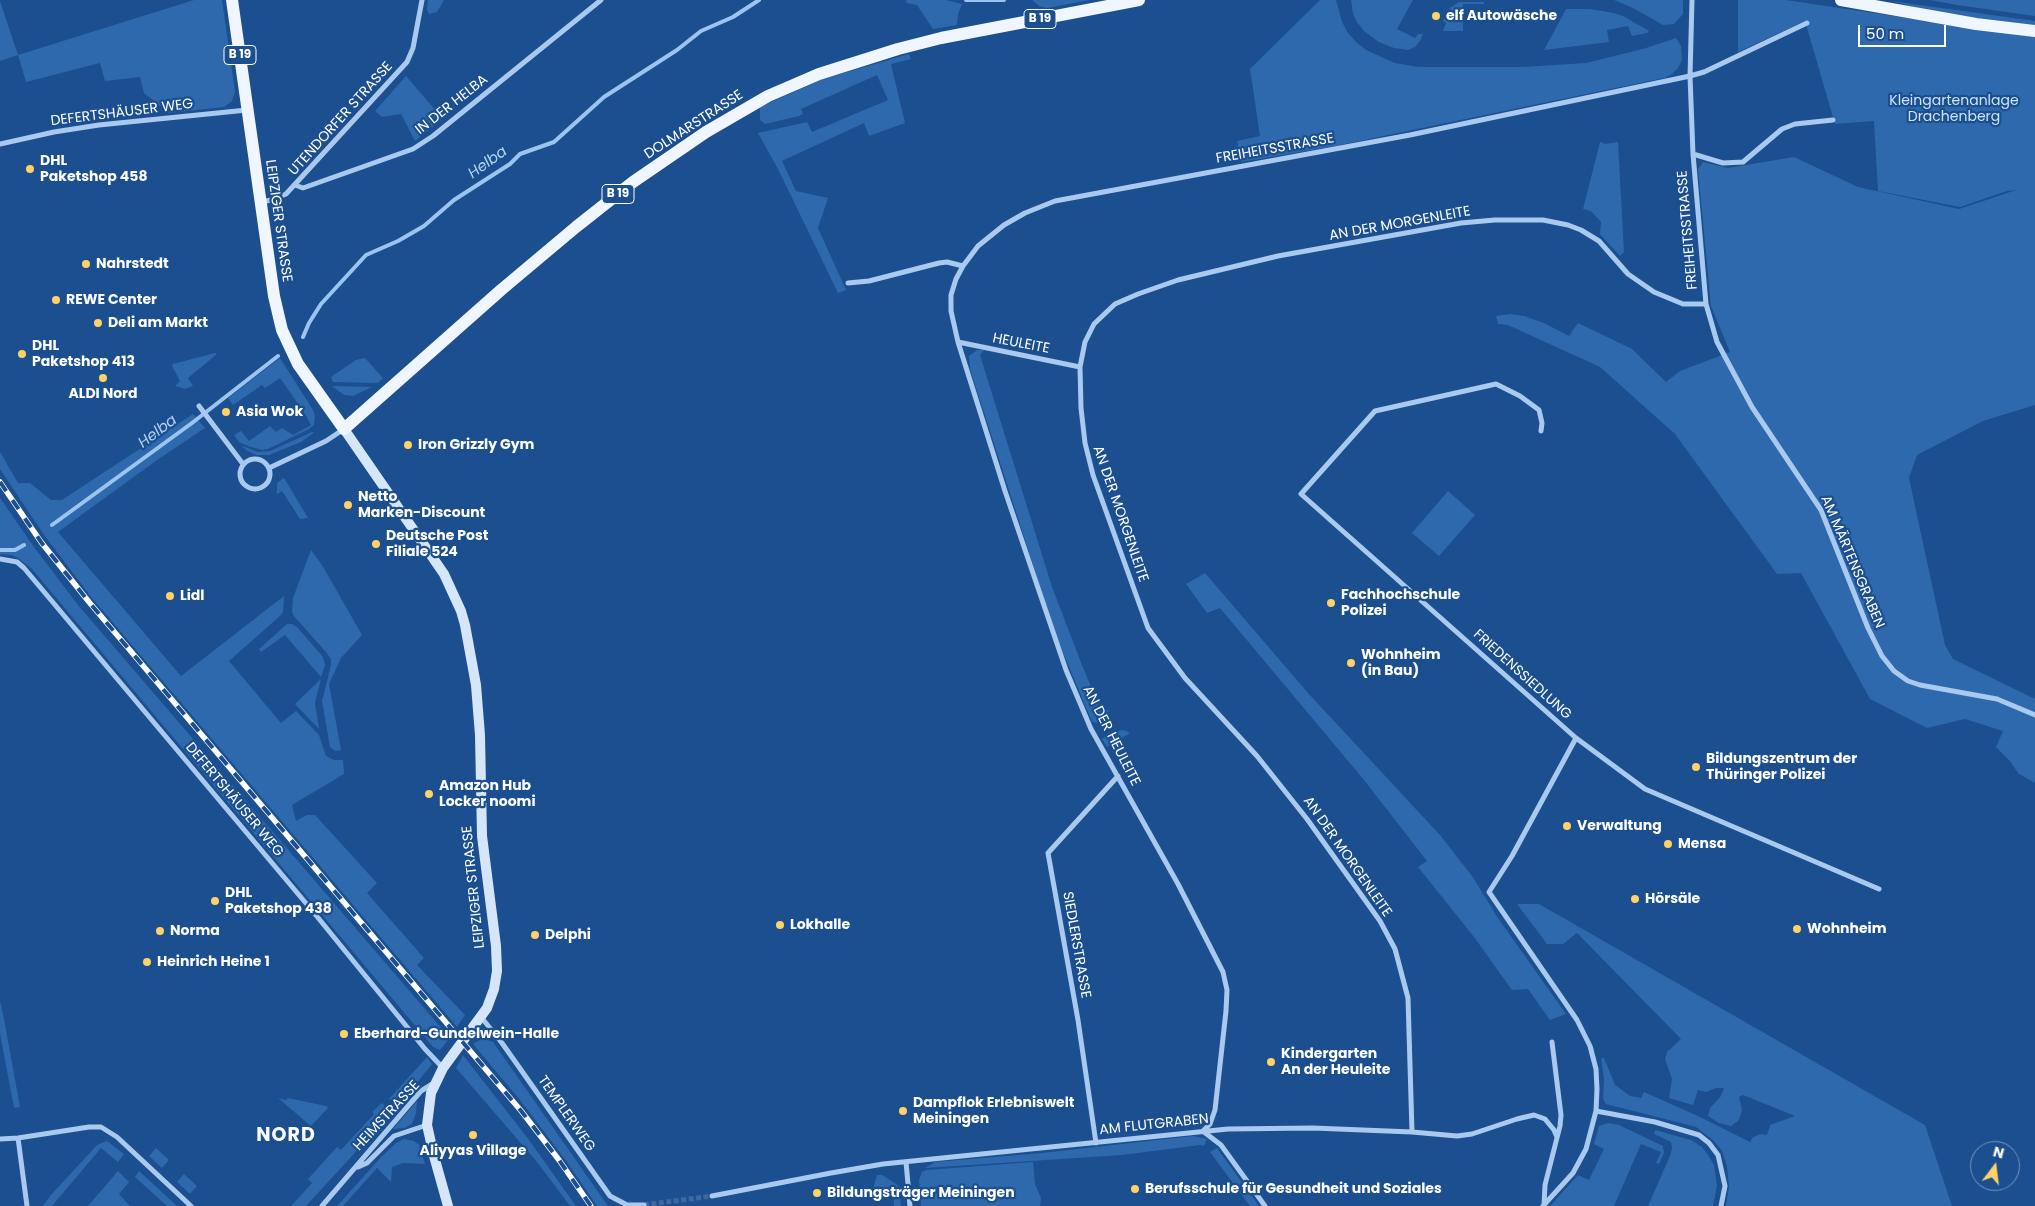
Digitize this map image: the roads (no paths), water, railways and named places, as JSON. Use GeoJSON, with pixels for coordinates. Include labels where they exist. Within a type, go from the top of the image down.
{"type":"FeatureCollection","features":[{"type":"Feature","properties":{"kind":"main road","name":"LEIPZIGER STRASSE"},"geometry":{"type":"LineString","coordinates":[[232,0],[274,296],[282,330],[298,364],[444,574],[461,611],[468,638],[476,685],[480,735],[482,836],[497,970],[490,1003],[443,1068],[435,1083],[429,1106],[427,1125],[448,1206]]}},
{"type":"Feature","properties":{"kind":"main road","name":"DOLMARSTRASSE"},"geometry":{"type":"LineString","coordinates":[[344,429],[501,290],[633,182],[706,132],[768,96],[819,74],[898,48],[1139,0]]}},
{"type":"Feature","properties":{"kind":"main road"},"geometry":{"type":"LineString","coordinates":[[1842,0],[1957,21],[2035,31]]}},
{"type":"Feature","properties":{"kind":"street","name":"UTENDORFER STRASSE"},"geometry":{"type":"LineString","coordinates":[[260,202],[272,200],[286,194],[296,185],[407,62],[413,48],[422,0]]}},
{"type":"Feature","properties":{"kind":"street","name":"IN DER HELBA"},"geometry":{"type":"LineString","coordinates":[[296,185],[303,188],[413,148],[433,136],[601,0]]}},
{"type":"Feature","properties":{"kind":"street"},"geometry":{"type":"LineString","coordinates":[[1690,76],[1692,0]]}},
{"type":"Feature","properties":{"kind":"street","name":"FREIHEITSSTRASSE"},"geometry":{"type":"LineString","coordinates":[[958,342],[951,311],[951,295],[963,266],[978,246],[1004,225],[1025,213],[1055,201],[1410,135],[1690,76],[1704,72],[1807,23]]}},
{"type":"Feature","properties":{"kind":"street","name":"FREIHEITSSTRASSE"},"geometry":{"type":"LineString","coordinates":[[1690,76],[1693,154],[1706,304]]}},
{"type":"Feature","properties":{"kind":"street","name":"DEFERTSHÄUSER WEG"},"geometry":{"type":"LineString","coordinates":[[0,144],[54,132],[99,125],[248,110]]}},
{"type":"Feature","properties":{"kind":"street","name":"FREIHEITSSTRASSE"},"geometry":{"type":"LineString","coordinates":[[1693,154],[1723,163],[1743,162],[1782,129],[1795,124],[1832,120]]}},
{"type":"Feature","properties":{"kind":"street","name":"AN DER MORGENLEITE"},"geometry":{"type":"LineString","coordinates":[[1412,1132],[1408,998],[1395,949],[1380,921],[1307,819],[1257,756],[1185,678],[1148,628],[1093,475],[1082,427],[1080,367],[1085,342],[1094,324],[1115,304],[1144,291],[1178,280],[1278,256],[1461,223],[1495,220],[1543,220],[1568,225],[1581,230],[1599,241],[1628,274],[1654,292],[1683,304],[1706,304]]}},
{"type":"Feature","properties":{"kind":"street"},"geometry":{"type":"LineString","coordinates":[[848,283],[869,281],[939,263],[947,262],[963,266]]}},
{"type":"Feature","properties":{"kind":"street","name":"AM MÄRTENSGRABEN"},"geometry":{"type":"LineString","coordinates":[[1706,304],[1717,342],[1736,379],[1752,407],[1821,510],[1868,628],[1882,656],[1894,671],[1908,681],[1996,699],[2035,715]]}},
{"type":"Feature","properties":{"kind":"street","name":"HEULEITE"},"geometry":{"type":"LineString","coordinates":[[958,342],[1080,367]]}},
{"type":"Feature","properties":{"kind":"street","name":"AN DER HEULEITE"},"geometry":{"type":"LineString","coordinates":[[958,342],[1005,491],[1066,670],[1091,729],[1224,972],[1226,1011],[1215,1110],[1210,1124],[1203,1131]]}},
{"type":"Feature","properties":{"kind":"street","name":"FRIEDENSSIEDLUNG"},"geometry":{"type":"LineString","coordinates":[[1541,431],[1542,423],[1539,410],[1520,396],[1496,384],[1375,411],[1301,494],[1576,738],[1645,789],[1879,889]]}},
{"type":"Feature","properties":{"kind":"street"},"geometry":{"type":"LineString","coordinates":[[200,406],[243,464]]}},
{"type":"Feature","properties":{"kind":"street"},"geometry":{"type":"LineString","coordinates":[[269,468],[326,441],[344,429]]}},
{"type":"Feature","properties":{"kind":"street"},"geometry":{"type":"LineString","coordinates":[[251,459],[257,459],[266,463],[270,476],[265,485],[261,488],[252,489],[244,485],[240,477],[240,468],[243,464],[251,459]]}},
{"type":"Feature","properties":{"kind":"street","name":"DEFERTSHÄUSER WEG"},"geometry":{"type":"LineString","coordinates":[[0,559],[17,562],[24,568],[315,914],[425,1049],[443,1068]]}},
{"type":"Feature","properties":{"kind":"street","name":"FRIEDENSSIEDLUNG"},"geometry":{"type":"LineString","coordinates":[[1576,738],[1512,856],[1489,892],[1584,1031],[1596,1069],[1596,1111]]}},
{"type":"Feature","properties":{"kind":"street","name":"SIEDLERSTRASSE"},"geometry":{"type":"LineString","coordinates":[[1096,1143],[1078,1020],[1048,853],[1118,776]]}},
{"type":"Feature","properties":{"kind":"street","name":"TEMPLERWEG"},"geometry":{"type":"LineString","coordinates":[[481,1017],[502,1043],[610,1196],[627,1205],[644,1205]]}},
{"type":"Feature","properties":{"kind":"street"},"geometry":{"type":"LineString","coordinates":[[1543,1206],[1545,1185],[1561,1115],[1552,1042]]}},
{"type":"Feature","properties":{"kind":"street","name":"HEIMSTRASSE"},"geometry":{"type":"LineString","coordinates":[[358,1167],[362,1158],[421,1091],[435,1083]]}},
{"type":"Feature","properties":{"kind":"street"},"geometry":{"type":"LineString","coordinates":[[1543,1206],[1573,1173],[1581,1160],[1590,1137],[1596,1111],[1655,1122],[1699,1135],[1709,1143],[1718,1155],[1725,1186],[1722,1206]]}},
{"type":"Feature","properties":{"kind":"street","name":"AM FLUTGRABEN"},"geometry":{"type":"LineString","coordinates":[[712,1196],[830,1172],[906,1162],[1228,1129],[1314,1128],[1465,1136],[1534,1115],[1545,1119],[1554,1130],[1557,1138]]}},
{"type":"Feature","properties":{"kind":"street","name":"HEIMSTRASSE"},"geometry":{"type":"LineString","coordinates":[[322,1206],[358,1167],[367,1162],[394,1136],[427,1125]]}},
{"type":"Feature","properties":{"kind":"street"},"geometry":{"type":"LineString","coordinates":[[0,1139],[18,1138],[89,1126],[101,1127],[117,1137],[191,1206]]}},
{"type":"Feature","properties":{"kind":"street"},"geometry":{"type":"LineString","coordinates":[[1203,1131],[1221,1145],[1265,1206]]}},
{"type":"Feature","properties":{"kind":"street"},"geometry":{"type":"LineString","coordinates":[[18,1138],[27,1206]]}},
{"type":"Feature","properties":{"kind":"street"},"geometry":{"type":"LineString","coordinates":[[906,1162],[910,1206]]}},
{"type":"Feature","properties":{"kind":"waterway","name":"Helba"},"geometry":{"type":"LineString","coordinates":[[303,337],[321,304],[366,255],[398,241],[424,226],[454,200],[510,164],[520,154],[554,142],[604,97],[677,50],[701,31],[733,17],[759,0]]}},
{"type":"Feature","properties":{"kind":"waterway","name":"Helba"},"geometry":{"type":"LineString","coordinates":[[966,0],[1004,0]]}},
{"type":"Feature","properties":{"kind":"waterway","name":"Helba"},"geometry":{"type":"LineString","coordinates":[[52,525],[192,423],[278,356]]}},
{"type":"Feature","properties":{"kind":"waterway","name":"Helba"},"geometry":{"type":"LineString","coordinates":[[0,550],[15,550],[24,545]]}},
{"type":"Feature","properties":{"kind":"tunnel"},"geometry":{"type":"LineString","coordinates":[[644,1205],[712,1196]]}},
{"type":"Feature","properties":{"kind":"railway"},"geometry":{"type":"LineString","coordinates":[[0,482],[41,542],[89,602],[522,1112],[591,1206]]}},
{"type":"Feature","properties":{"kind":"place","name":"elf Autowäsche"},"geometry":{"type":"Point","coordinates":[1436,16]}},
{"type":"Feature","properties":{"kind":"place","name":"DHL Paketshop 458"},"geometry":{"type":"Point","coordinates":[30,169]}},
{"type":"Feature","properties":{"kind":"place","name":"Nahrstedt"},"geometry":{"type":"Point","coordinates":[86,264]}},
{"type":"Feature","properties":{"kind":"place","name":"REWE Center"},"geometry":{"type":"Point","coordinates":[56,300]}},
{"type":"Feature","properties":{"kind":"place","name":"Deli am Markt"},"geometry":{"type":"Point","coordinates":[98,323]}},
{"type":"Feature","properties":{"kind":"place","name":"DHL Paketshop 413"},"geometry":{"type":"Point","coordinates":[22,354]}},
{"type":"Feature","properties":{"kind":"place","name":"ALDI Nord"},"geometry":{"type":"Point","coordinates":[103,378]}},
{"type":"Feature","properties":{"kind":"place","name":"Asia Wok"},"geometry":{"type":"Point","coordinates":[226,412]}},
{"type":"Feature","properties":{"kind":"place","name":"Iron Grizzly Gym"},"geometry":{"type":"Point","coordinates":[408,445]}},
{"type":"Feature","properties":{"kind":"place","name":"Netto Marken-Discount"},"geometry":{"type":"Point","coordinates":[348,505]}},
{"type":"Feature","properties":{"kind":"place","name":"Deutsche Post Filiale 524"},"geometry":{"type":"Point","coordinates":[376,544]}},
{"type":"Feature","properties":{"kind":"place","name":"Lidl"},"geometry":{"type":"Point","coordinates":[170,596]}},
{"type":"Feature","properties":{"kind":"place","name":"Fachhochschule Polizei"},"geometry":{"type":"Point","coordinates":[1331,603]}},
{"type":"Feature","properties":{"kind":"place","name":"Wohnheim (in Bau)"},"geometry":{"type":"Point","coordinates":[1351,663]}},
{"type":"Feature","properties":{"kind":"place","name":"Bildungszentrum der Thüringer Polizei"},"geometry":{"type":"Point","coordinates":[1696,767]}},
{"type":"Feature","properties":{"kind":"place","name":"Amazon Hub Locker noomi"},"geometry":{"type":"Point","coordinates":[429,794]}},
{"type":"Feature","properties":{"kind":"place","name":"Verwaltung"},"geometry":{"type":"Point","coordinates":[1567,826]}},
{"type":"Feature","properties":{"kind":"place","name":"Mensa"},"geometry":{"type":"Point","coordinates":[1668,844]}},
{"type":"Feature","properties":{"kind":"place","name":"Hörsäle"},"geometry":{"type":"Point","coordinates":[1635,899]}},
{"type":"Feature","properties":{"kind":"place","name":"DHL Paketshop 438"},"geometry":{"type":"Point","coordinates":[215,901]}},
{"type":"Feature","properties":{"kind":"place","name":"Lokhalle"},"geometry":{"type":"Point","coordinates":[780,925]}},
{"type":"Feature","properties":{"kind":"place","name":"Wohnheim"},"geometry":{"type":"Point","coordinates":[1797,929]}},
{"type":"Feature","properties":{"kind":"place","name":"Norma"},"geometry":{"type":"Point","coordinates":[160,931]}},
{"type":"Feature","properties":{"kind":"place","name":"Delphi"},"geometry":{"type":"Point","coordinates":[535,935]}},
{"type":"Feature","properties":{"kind":"place","name":"Heinrich Heine 1"},"geometry":{"type":"Point","coordinates":[147,962]}},
{"type":"Feature","properties":{"kind":"place","name":"Eberhard-Gundelwein-Halle"},"geometry":{"type":"Point","coordinates":[344,1034]}},
{"type":"Feature","properties":{"kind":"place","name":"Kindergarten An der Heuleite"},"geometry":{"type":"Point","coordinates":[1271,1062]}},
{"type":"Feature","properties":{"kind":"place","name":"Dampflok Erlebniswelt Meiningen"},"geometry":{"type":"Point","coordinates":[903,1111]}},
{"type":"Feature","properties":{"kind":"place","name":"Aliyyas Village"},"geometry":{"type":"Point","coordinates":[473,1135]}},
{"type":"Feature","properties":{"kind":"place","name":"Berufsschule für Gesundheit und Soziales"},"geometry":{"type":"Point","coordinates":[1135,1189]}},
{"type":"Feature","properties":{"kind":"place","name":"Bildungsträger Meiningen"},"geometry":{"type":"Point","coordinates":[817,1193]}},
{"type":"Feature","properties":{"kind":"district","name":"NORD"},"geometry":{"type":"Point","coordinates":[286,1136]}},
{"type":"Feature","properties":{"kind":"park label","name":"Kleingartenanlage Drachenberg"},"geometry":{"type":"Point","coordinates":[1954,109]}}]}
